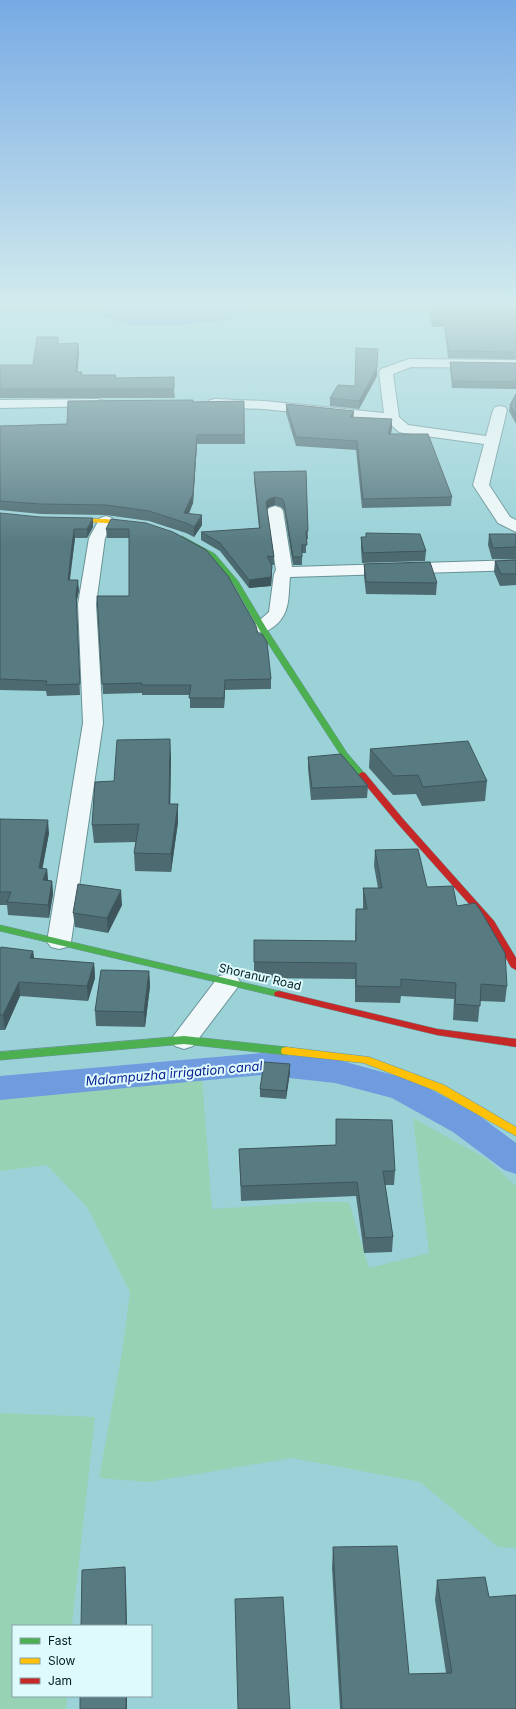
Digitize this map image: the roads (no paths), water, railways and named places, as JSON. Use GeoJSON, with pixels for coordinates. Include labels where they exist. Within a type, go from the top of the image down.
{"type":"FeatureCollection","features":[{"type":"Feature","properties":{"kind":"street"},"geometry":{"type":"LineString","coordinates":[[388,384],[392,418],[404,430],[492,441]]}},
{"type":"Feature","properties":{"kind":"street"},"geometry":{"type":"LineString","coordinates":[[0,404],[110,403]]}},
{"type":"Feature","properties":{"kind":"street"},"geometry":{"type":"LineString","coordinates":[[205,403],[264,405],[392,418]]}},
{"type":"Feature","properties":{"kind":"street"},"geometry":{"type":"LineString","coordinates":[[500,410],[481,486],[504,520],[516,527]]}},
{"type":"Feature","properties":{"kind":"street"},"geometry":{"type":"LineString","coordinates":[[261,627],[272,620],[278,613],[282,574],[285,572],[275,511]]}},
{"type":"Feature","properties":{"kind":"street"},"geometry":{"type":"LineString","coordinates":[[55,520],[106,521],[149,527]]}},
{"type":"Feature","properties":{"kind":"street"},"geometry":{"type":"LineString","coordinates":[[59,942],[93,723],[87,604],[97,538],[106,521]]}},
{"type":"Feature","properties":{"kind":"street"},"geometry":{"type":"LineString","coordinates":[[174,535],[212,554],[236,582],[261,627],[344,754],[401,822],[491,923],[516,967]]}},
{"type":"Feature","properties":{"kind":"street"},"geometry":{"type":"LineString","coordinates":[[285,572],[516,565]]}},
{"type":"Feature","properties":{"kind":"street","name":"Shoranur Road"},"geometry":{"type":"LineString","coordinates":[[0,928],[437,1032],[516,1042]]}},
{"type":"Feature","properties":{"kind":"street"},"geometry":{"type":"LineString","coordinates":[[184,1040],[228,982]]}},
{"type":"Feature","properties":{"kind":"street"},"geometry":{"type":"LineString","coordinates":[[0,1056],[184,1040],[365,1060],[440,1088],[516,1132]]}},
{"type":"Feature","properties":{"kind":"waterway","name":"Malampuzha irrigation canal"},"geometry":{"type":"LineString","coordinates":[[0,1088],[262,1064],[335,1071],[403,1089],[465,1123],[516,1161]]}}]}
